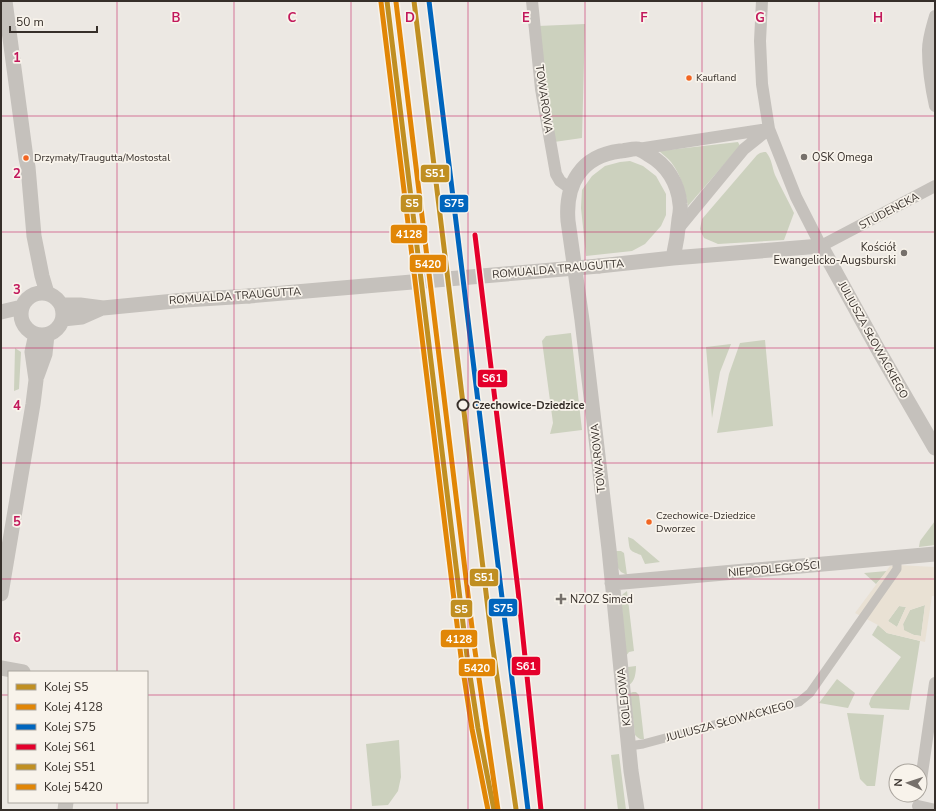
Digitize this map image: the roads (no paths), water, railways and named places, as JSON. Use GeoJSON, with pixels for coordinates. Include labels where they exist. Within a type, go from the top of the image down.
{"type":"FeatureCollection","features":[{"type":"Feature","properties":{"kind":"street"},"geometry":{"type":"LineString","coordinates":[[5,1],[6,48],[28,167],[34,236],[33,277],[40,294]]}},
{"type":"Feature","properties":{"kind":"street","name":"TOWAROWA"},"geometry":{"type":"LineString","coordinates":[[532,1],[541,90],[556,174],[560,181],[571,189]]}},
{"type":"Feature","properties":{"kind":"street","name":"JULIUSZA SŁOWACKIEGO"},"geometry":{"type":"LineString","coordinates":[[762,1],[760,41],[762,84],[769,129],[796,197],[821,246],[880,353],[935,448]]}},
{"type":"Feature","properties":{"kind":"street"},"geometry":{"type":"LineString","coordinates":[[935,16],[930,31],[928,49],[935,106]]}},
{"type":"Feature","properties":{"kind":"street"},"geometry":{"type":"LineString","coordinates":[[638,149],[769,129]]}},
{"type":"Feature","properties":{"kind":"street"},"geometry":{"type":"LineString","coordinates":[[678,229],[744,149],[769,129]]}},
{"type":"Feature","properties":{"kind":"street"},"geometry":{"type":"LineString","coordinates":[[638,149],[654,158],[667,169],[677,186],[681,205],[674,258]]}},
{"type":"Feature","properties":{"kind":"street","name":"TOWAROWA"},"geometry":{"type":"LineString","coordinates":[[612,583],[578,284],[568,221],[568,204],[571,189],[578,173],[583,168],[597,158],[610,152],[638,149]]}},
{"type":"Feature","properties":{"kind":"street","name":"STUDENCKA"},"geometry":{"type":"LineString","coordinates":[[821,246],[935,186]]}},
{"type":"Feature","properties":{"kind":"street","name":"ROMUALDA TRAUGUTTA"},"geometry":{"type":"LineString","coordinates":[[62,312],[80,306],[103,308],[821,246]]}},
{"type":"Feature","properties":{"kind":"street"},"geometry":{"type":"LineString","coordinates":[[40,294],[53,296],[58,300],[62,312],[61,325],[52,333],[41,335],[30,332],[25,327],[22,314],[25,302],[28,298],[40,294]]}},
{"type":"Feature","properties":{"kind":"street"},"geometry":{"type":"LineString","coordinates":[[1,312],[22,314]]}},
{"type":"Feature","properties":{"kind":"street"},"geometry":{"type":"LineString","coordinates":[[1,320],[22,314]]}},
{"type":"Feature","properties":{"kind":"street"},"geometry":{"type":"LineString","coordinates":[[1,594],[33,404],[36,380],[32,352],[41,335]]}},
{"type":"Feature","properties":{"kind":"street","name":"NIEPODLEGŁOŚCI"},"geometry":{"type":"LineString","coordinates":[[612,583],[935,554]]}},
{"type":"Feature","properties":{"kind":"street","name":"JULIUSZA SŁOWACKIEGO"},"geometry":{"type":"LineString","coordinates":[[629,746],[643,744],[799,702],[810,693],[897,569],[897,558]]}},
{"type":"Feature","properties":{"kind":"street","name":"KOLEJOWA"},"geometry":{"type":"LineString","coordinates":[[612,583],[637,810]]}},
{"type":"Feature","properties":{"kind":"street"},"geometry":{"type":"LineString","coordinates":[[1,668],[18,671]]}},
{"type":"Feature","properties":{"kind":"street"},"geometry":{"type":"LineString","coordinates":[[923,763],[935,683]]}},
{"type":"Feature","properties":{"kind":"street"},"geometry":{"type":"LineString","coordinates":[[919,804],[935,810]]}},
{"type":"Feature","properties":{"kind":"rail line","name":"S5"},"geometry":{"type":"LineString","coordinates":[[387,1],[467,656],[478,728],[494,810]]}},
{"type":"Feature","properties":{"kind":"rail line","name":"S51"},"geometry":{"type":"LineString","coordinates":[[414,1],[492,642],[516,809]]}},
{"type":"Feature","properties":{"kind":"rail line","name":"S75"},"geometry":{"type":"LineString","coordinates":[[429,1],[528,810]]}},
{"type":"Feature","properties":{"kind":"rail line","name":"4128"},"geometry":{"type":"LineString","coordinates":[[381,2],[461,657],[472,729],[488,810]]}},
{"type":"Feature","properties":{"kind":"rail line","name":"5420"},"geometry":{"type":"LineString","coordinates":[[396,2],[474,644],[498,810]]}},
{"type":"Feature","properties":{"kind":"rail line","name":"S61"},"geometry":{"type":"LineString","coordinates":[[475,235],[518,590],[541,810]]}},
{"type":"Feature","properties":{"kind":"place","name":"Kaufland"},"geometry":{"type":"Point","coordinates":[689,78]}},
{"type":"Feature","properties":{"kind":"place","name":"OSK Omega"},"geometry":{"type":"Point","coordinates":[804,157]}},
{"type":"Feature","properties":{"kind":"place","name":"Drzymały/Traugutta/Mostostal"},"geometry":{"type":"Point","coordinates":[26,158]}},
{"type":"Feature","properties":{"kind":"place","name":"Kościół Ewangelicko-Augsburski"},"geometry":{"type":"Point","coordinates":[904,253]}},
{"type":"Feature","properties":{"kind":"place","name":"Czechowice-Dziedzice"},"geometry":{"type":"Point","coordinates":[463,405]}},
{"type":"Feature","properties":{"kind":"place","name":"Czechowice-Dziedzice Dworzec"},"geometry":{"type":"Point","coordinates":[649,522]}},
{"type":"Feature","properties":{"kind":"place","name":"NZOZ Simed"},"geometry":{"type":"Point","coordinates":[561,599]}}]}
